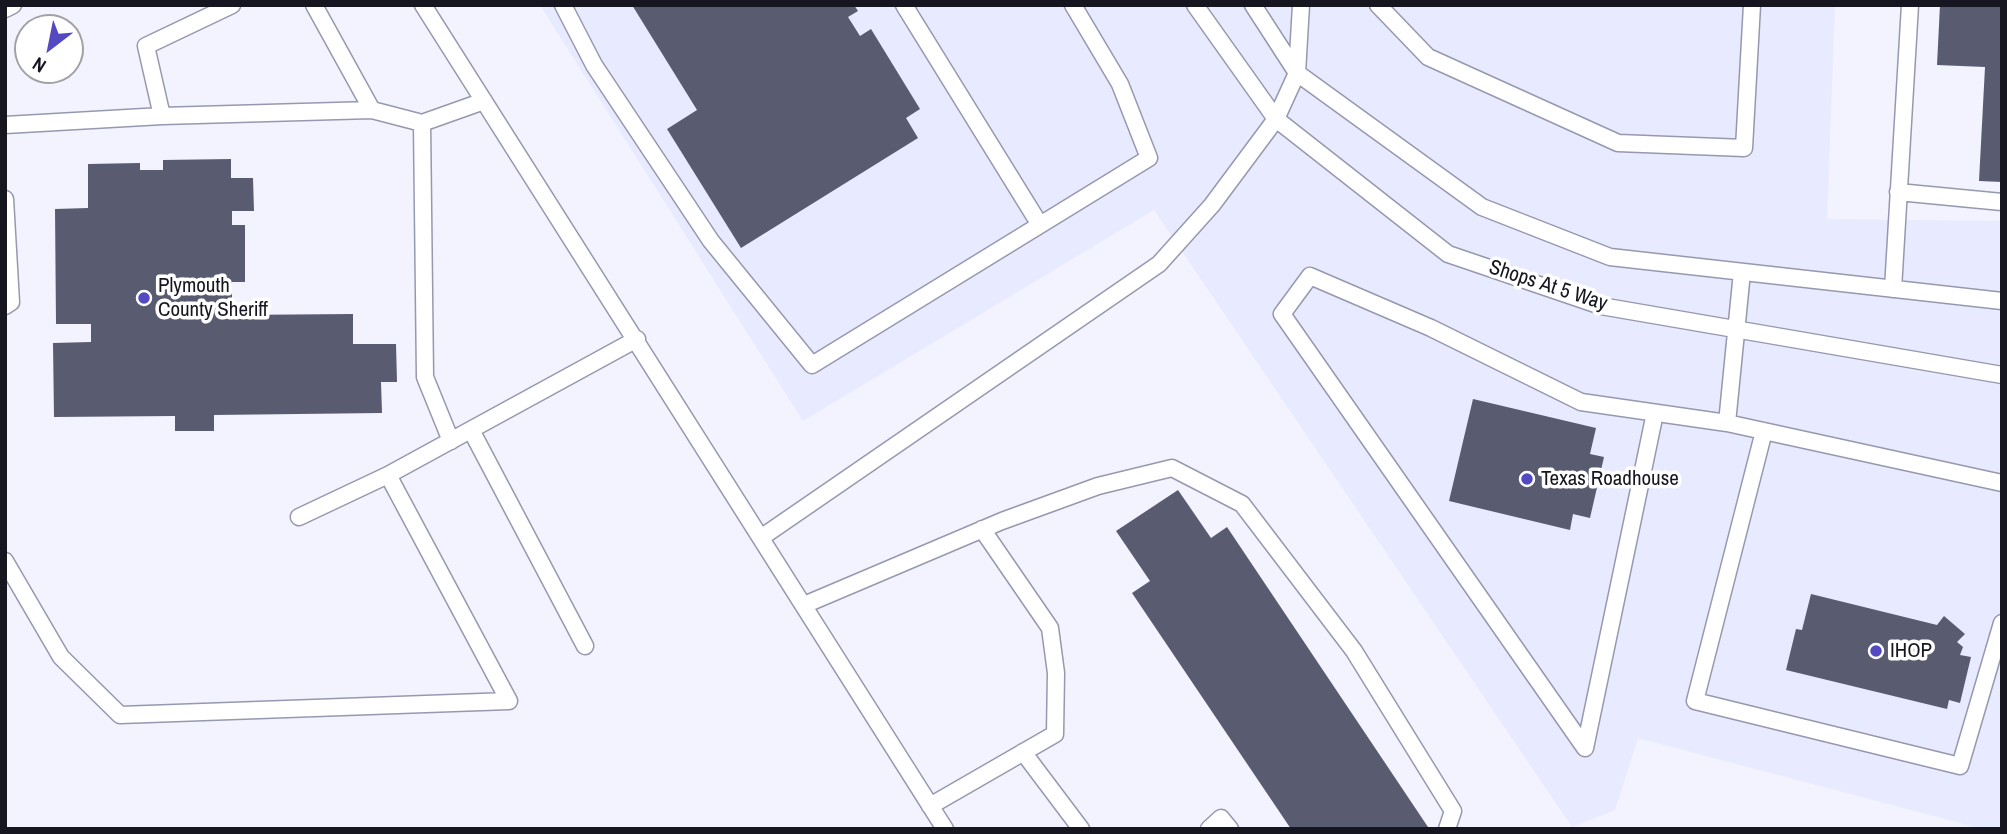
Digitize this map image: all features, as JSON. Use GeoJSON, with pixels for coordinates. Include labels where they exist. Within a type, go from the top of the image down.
{"type":"FeatureCollection","features":[{"type":"Feature","properties":{"kind":"lane"},"geometry":{"type":"LineString","coordinates":[[5,9],[13,5]]}},
{"type":"Feature","properties":{"kind":"lane"},"geometry":{"type":"LineString","coordinates":[[162,116],[146,46],[232,5]]}},
{"type":"Feature","properties":{"kind":"lane"},"geometry":{"type":"LineString","coordinates":[[314,5],[372,110]]}},
{"type":"Feature","properties":{"kind":"lane"},"geometry":{"type":"LineString","coordinates":[[423,5],[945,829]]}},
{"type":"Feature","properties":{"kind":"lane"},"geometry":{"type":"LineString","coordinates":[[563,5],[594,65],[711,242],[812,365],[1149,158],[1120,84],[1073,5]]}},
{"type":"Feature","properties":{"kind":"lane"},"geometry":{"type":"LineString","coordinates":[[904,5],[1040,225]]}},
{"type":"Feature","properties":{"kind":"lane","name":"Shops At 5 Way"},"geometry":{"type":"LineString","coordinates":[[1195,5],[1276,119],[1448,254],[1601,306],[2002,375]]}},
{"type":"Feature","properties":{"kind":"lane"},"geometry":{"type":"LineString","coordinates":[[1252,5],[1297,73],[1482,207],[1610,257],[2002,301]]}},
{"type":"Feature","properties":{"kind":"lane"},"geometry":{"type":"LineString","coordinates":[[762,537],[1159,264],[1212,205],[1276,119],[1297,73],[1301,5]]}},
{"type":"Feature","properties":{"kind":"lane"},"geometry":{"type":"LineString","coordinates":[[1378,5],[1428,57],[1618,143],[1744,148],[1752,5]]}},
{"type":"Feature","properties":{"kind":"lane"},"geometry":{"type":"LineString","coordinates":[[1892,289],[1910,5]]}},
{"type":"Feature","properties":{"kind":"lane"},"geometry":{"type":"LineString","coordinates":[[5,125],[162,116],[372,110],[422,123],[484,101]]}},
{"type":"Feature","properties":{"kind":"lane"},"geometry":{"type":"LineString","coordinates":[[422,123],[425,377],[451,441]]}},
{"type":"Feature","properties":{"kind":"lane"},"geometry":{"type":"LineString","coordinates":[[1898,192],[2002,202]]}},
{"type":"Feature","properties":{"kind":"lane"},"geometry":{"type":"LineString","coordinates":[[5,199],[11,302],[5,306]]}},
{"type":"Feature","properties":{"kind":"lane"},"geometry":{"type":"LineString","coordinates":[[1727,423],[1734,329],[1742,272]]}},
{"type":"Feature","properties":{"kind":"lane"},"geometry":{"type":"LineString","coordinates":[[1654,413],[1585,748],[1282,314],[1310,276],[1431,328],[1581,402],[1727,423],[2002,483]]}},
{"type":"Feature","properties":{"kind":"lane"},"geometry":{"type":"LineString","coordinates":[[299,517],[388,475],[636,339]]}},
{"type":"Feature","properties":{"kind":"lane"},"geometry":{"type":"LineString","coordinates":[[471,430],[585,646]]}},
{"type":"Feature","properties":{"kind":"lane"},"geometry":{"type":"LineString","coordinates":[[1764,431],[1695,701],[1960,766],[2002,623]]}},
{"type":"Feature","properties":{"kind":"lane"},"geometry":{"type":"LineString","coordinates":[[804,605],[982,529],[1098,486],[1172,468],[1242,504],[1354,651],[1453,811],[1447,829]]}},
{"type":"Feature","properties":{"kind":"lane"},"geometry":{"type":"LineString","coordinates":[[5,561],[61,657],[120,715],[509,701],[388,475]]}},
{"type":"Feature","properties":{"kind":"lane"},"geometry":{"type":"LineString","coordinates":[[930,806],[1055,734],[1056,673],[1050,628],[982,529]]}},
{"type":"Feature","properties":{"kind":"lane"},"geometry":{"type":"LineString","coordinates":[[1023,752],[1081,829]]}},
{"type":"Feature","properties":{"kind":"lane"},"geometry":{"type":"LineString","coordinates":[[1209,829],[1221,818],[1230,829]]}},
{"type":"Feature","properties":{"kind":"shaded area"},"geometry":{"type":"Polygon","coordinates":[[[540,5],[1835,5],[1827,219],[2002,221],[2001,829],[1983,829],[1638,738],[1615,810],[1572,827],[1154,210],[803,421],[540,5]]]}},
{"type":"Feature","properties":{"kind":"building"},"geometry":{"type":"Polygon","coordinates":[[[632,5],[854,5],[858,11],[848,17],[860,36],[871,29],[920,109],[906,118],[918,138],[741,248],[667,129],[697,110],[632,5]]]}},
{"type":"Feature","properties":{"kind":"building"},"geometry":{"type":"Polygon","coordinates":[[[1940,5],[2002,5],[2002,182],[1979,181],[1985,67],[1937,65],[1940,5]]]}},
{"type":"Feature","properties":{"kind":"building","name":"Plymouth County Sheriff"},"geometry":{"type":"Polygon","coordinates":[[[231,159],[231,178],[253,178],[254,211],[232,211],[232,225],[245,225],[245,282],[232,282],[232,315],[353,314],[353,344],[396,344],[397,382],[381,382],[382,413],[214,415],[214,431],[175,431],[175,416],[54,417],[53,343],[91,342],[91,324],[56,324],[55,209],[88,208],[88,164],[140,163],[140,170],[163,170],[163,160],[231,159]]]}},
{"type":"Feature","properties":{"kind":"building","name":"Texas Roadhouse"},"geometry":{"type":"Polygon","coordinates":[[[1473,399],[1596,428],[1590,454],[1604,457],[1590,518],[1573,514],[1570,530],[1449,501],[1473,399]]]}},
{"type":"Feature","properties":{"kind":"building"},"geometry":{"type":"Polygon","coordinates":[[[1178,490],[1211,538],[1227,527],[1428,827],[1291,829],[1132,593],[1150,581],[1116,531],[1178,490]]]}},
{"type":"Feature","properties":{"kind":"building","name":"IHOP"},"geometry":{"type":"Polygon","coordinates":[[[1811,594],[1937,625],[1944,616],[1965,634],[1957,642],[1963,647],[1960,655],[1971,657],[1960,703],[1949,700],[1947,709],[1786,670],[1796,629],[1802,630],[1811,594]]]}},
{"type":"Feature","properties":{"kind":"place","name":"Plymouth County Sheriff"},"geometry":{"type":"Point","coordinates":[144,298]}},
{"type":"Feature","properties":{"kind":"place","name":"Texas Roadhouse"},"geometry":{"type":"Point","coordinates":[1527,479]}},
{"type":"Feature","properties":{"kind":"place","name":"IHOP"},"geometry":{"type":"Point","coordinates":[1876,651]}}]}
